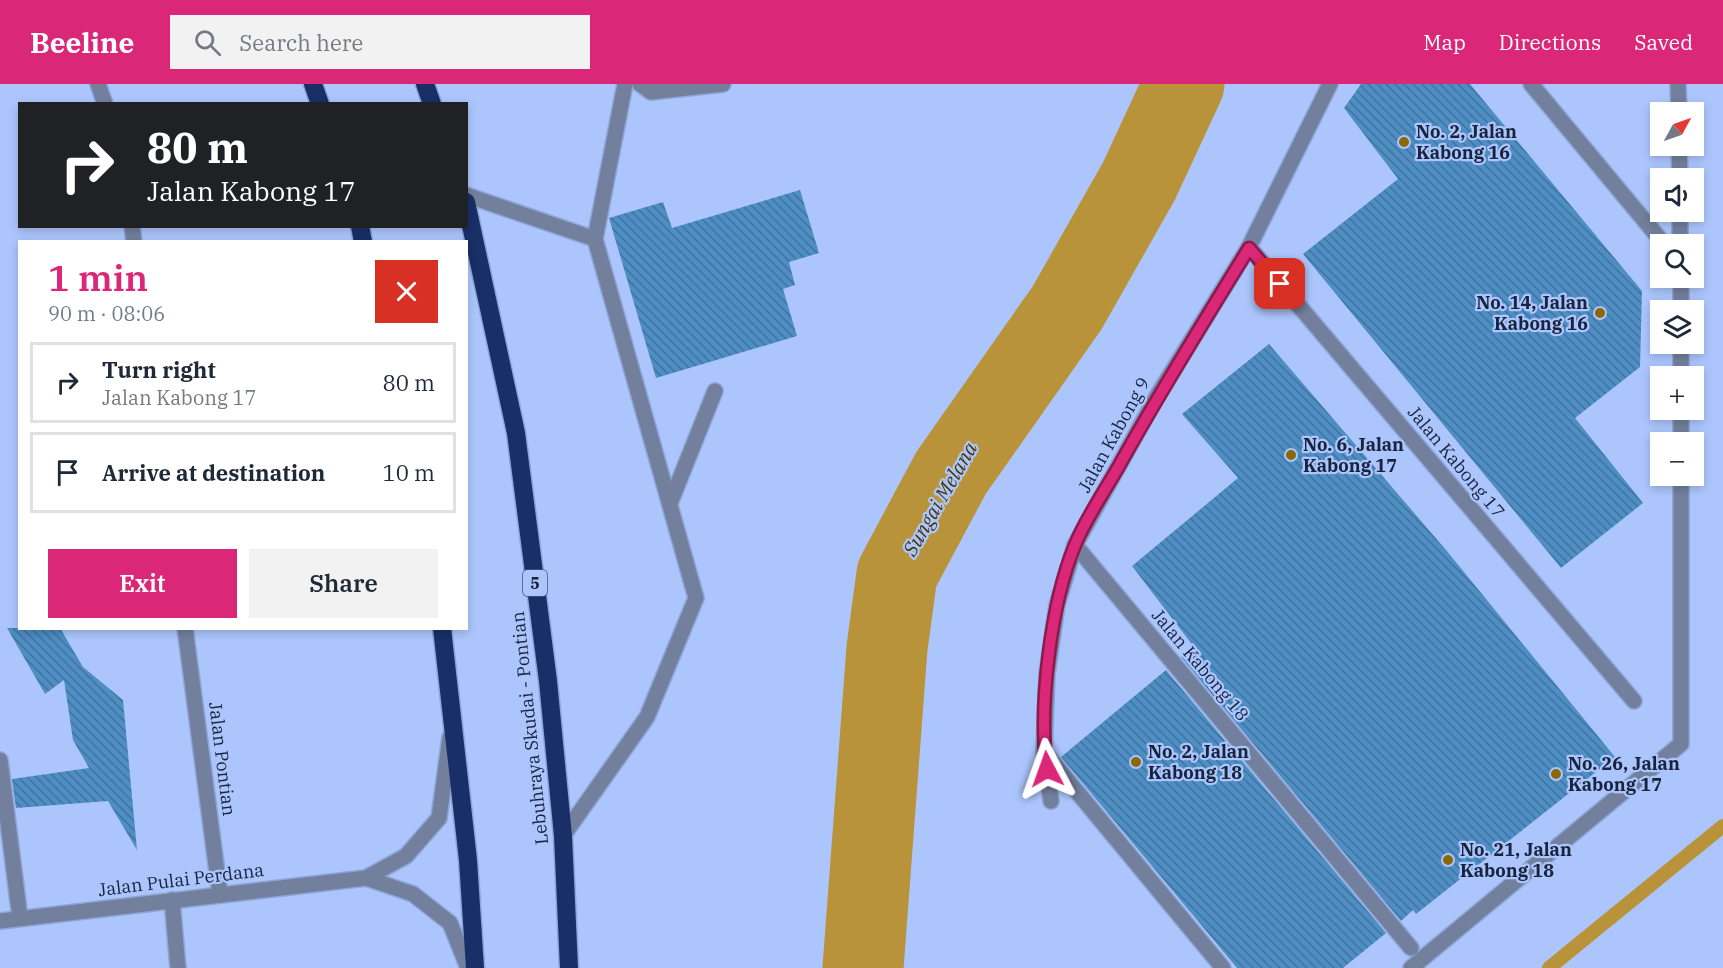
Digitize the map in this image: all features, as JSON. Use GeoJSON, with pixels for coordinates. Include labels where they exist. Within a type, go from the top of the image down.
{"type":"FeatureCollection","features":[{"type":"Feature","properties":{"kind":"highway"},"geometry":{"type":"LineString","coordinates":[[313,84],[319,102]]}},
{"type":"Feature","properties":{"kind":"highway"},"geometry":{"type":"LineString","coordinates":[[425,84],[431,102]]}},
{"type":"Feature","properties":{"kind":"highway","name":"Lebuhraya Skudai - Pontian"},"geometry":{"type":"LineString","coordinates":[[468,211],[516,433],[548,681],[563,836],[569,968]]}},
{"type":"Feature","properties":{"kind":"highway"},"geometry":{"type":"LineString","coordinates":[[442,630],[468,860],[475,968]]}},
{"type":"Feature","properties":{"kind":"street"},"geometry":{"type":"LineString","coordinates":[[98,84],[104,102]]}},
{"type":"Feature","properties":{"kind":"street"},"geometry":{"type":"LineString","coordinates":[[563,836],[647,717],[696,598],[671,501],[595,239],[626,84]]}},
{"type":"Feature","properties":{"kind":"street"},"geometry":{"type":"LineString","coordinates":[[640,84],[651,92],[723,84]]}},
{"type":"Feature","properties":{"kind":"street","name":"Jalan Kabong 9"},"geometry":{"type":"LineString","coordinates":[[1052,801],[1044,752],[1047,674],[1057,605],[1075,545],[1156,398],[1249,248],[1330,84]]}},
{"type":"Feature","properties":{"kind":"street"},"geometry":{"type":"LineString","coordinates":[[1531,84],[1656,234]]}},
{"type":"Feature","properties":{"kind":"street"},"geometry":{"type":"LineString","coordinates":[[1678,84],[1679,102]]}},
{"type":"Feature","properties":{"kind":"street"},"geometry":{"type":"LineString","coordinates":[[468,196],[595,239]]}},
{"type":"Feature","properties":{"kind":"street","name":"Jalan Kabong 17"},"geometry":{"type":"LineString","coordinates":[[1249,248],[1634,701]]}},
{"type":"Feature","properties":{"kind":"street"},"geometry":{"type":"LineString","coordinates":[[671,501],[715,391]]}},
{"type":"Feature","properties":{"kind":"street"},"geometry":{"type":"LineString","coordinates":[[1411,968],[1681,744],[1681,486]]}},
{"type":"Feature","properties":{"kind":"street","name":"Jalan Kabong 18"},"geometry":{"type":"LineString","coordinates":[[1075,545],[1411,948]]}},
{"type":"Feature","properties":{"kind":"street","name":"Jalan Pontian"},"geometry":{"type":"LineString","coordinates":[[185,630],[220,895]]}},
{"type":"Feature","properties":{"kind":"street","name":"Jalan Pulai Perdana"},"geometry":{"type":"LineString","coordinates":[[0,921],[366,878],[406,856],[439,818],[452,723]]}},
{"type":"Feature","properties":{"kind":"street"},"geometry":{"type":"LineString","coordinates":[[1044,752],[1223,968]]}},
{"type":"Feature","properties":{"kind":"street"},"geometry":{"type":"LineString","coordinates":[[0,760],[20,918]]}},
{"type":"Feature","properties":{"kind":"street","name":"Jalan Pulai Perdana"},"geometry":{"type":"LineString","coordinates":[[366,878],[413,894],[450,923],[468,968]]}},
{"type":"Feature","properties":{"kind":"street"},"geometry":{"type":"LineString","coordinates":[[172,900],[178,968]]}},
{"type":"Feature","properties":{"kind":"building"},"geometry":{"type":"Polygon","coordinates":[[[1361,84],[1470,84],[1642,291],[1640,367],[1575,418],[1643,503],[1561,568],[1303,254],[1398,179],[1344,108],[1361,84]]]}},
{"type":"Feature","properties":{"kind":"building"},"geometry":{"type":"Polygon","coordinates":[[[800,190],[819,253],[789,262],[795,285],[783,289],[797,336],[656,378],[609,218],[663,202],[672,228],[800,190]]]}},
{"type":"Feature","properties":{"kind":"building"},"geometry":{"type":"Polygon","coordinates":[[[1269,344],[1446,550],[1615,757],[1416,914],[1413,910],[1401,921],[1181,657],[1194,647],[1132,566],[1238,478],[1182,414],[1269,344]]]}},
{"type":"Feature","properties":{"kind":"building"},"geometry":{"type":"Polygon","coordinates":[[[7,628],[61,630],[83,667],[123,700],[137,850],[108,801],[16,808],[12,779],[89,768],[73,740],[64,680],[45,694],[7,628]]]}},
{"type":"Feature","properties":{"kind":"building"},"geometry":{"type":"Polygon","coordinates":[[[1166,670],[1386,933],[1343,968],[1237,968],[1061,757],[1166,670]]]}},
{"type":"Feature","properties":{"kind":"waterway","name":"Sungai Melana"},"geometry":{"type":"LineString","coordinates":[[863,968],[887,648],[897,574],[951,473],[1067,308],[1139,181],[1184,84]]}},
{"type":"Feature","properties":{"kind":"waterway"},"geometry":{"type":"LineString","coordinates":[[1549,968],[1723,826]]}},
{"type":"Feature","properties":{"kind":"place","name":"No. 2, Jalan Kabong 16"},"geometry":{"type":"Point","coordinates":[1404,142]}},
{"type":"Feature","properties":{"kind":"place","name":"No. 14, Jalan Kabong 16"},"geometry":{"type":"Point","coordinates":[1600,313]}},
{"type":"Feature","properties":{"kind":"place","name":"No. 6, Jalan Kabong 17"},"geometry":{"type":"Point","coordinates":[1291,455]}},
{"type":"Feature","properties":{"kind":"place","name":"No. 2, Jalan Kabong 18"},"geometry":{"type":"Point","coordinates":[1136,762]}},
{"type":"Feature","properties":{"kind":"place","name":"No. 26, Jalan Kabong 17"},"geometry":{"type":"Point","coordinates":[1556,774]}},
{"type":"Feature","properties":{"kind":"place","name":"No. 21, Jalan Kabong 18"},"geometry":{"type":"Point","coordinates":[1448,860]}},
{"type":"Feature","properties":{"kind":"route"},"geometry":{"type":"LineString","coordinates":[[1047,769],[1044,752],[1047,674],[1057,605],[1075,545],[1156,398],[1249,248],[1280,284]]}}]}
